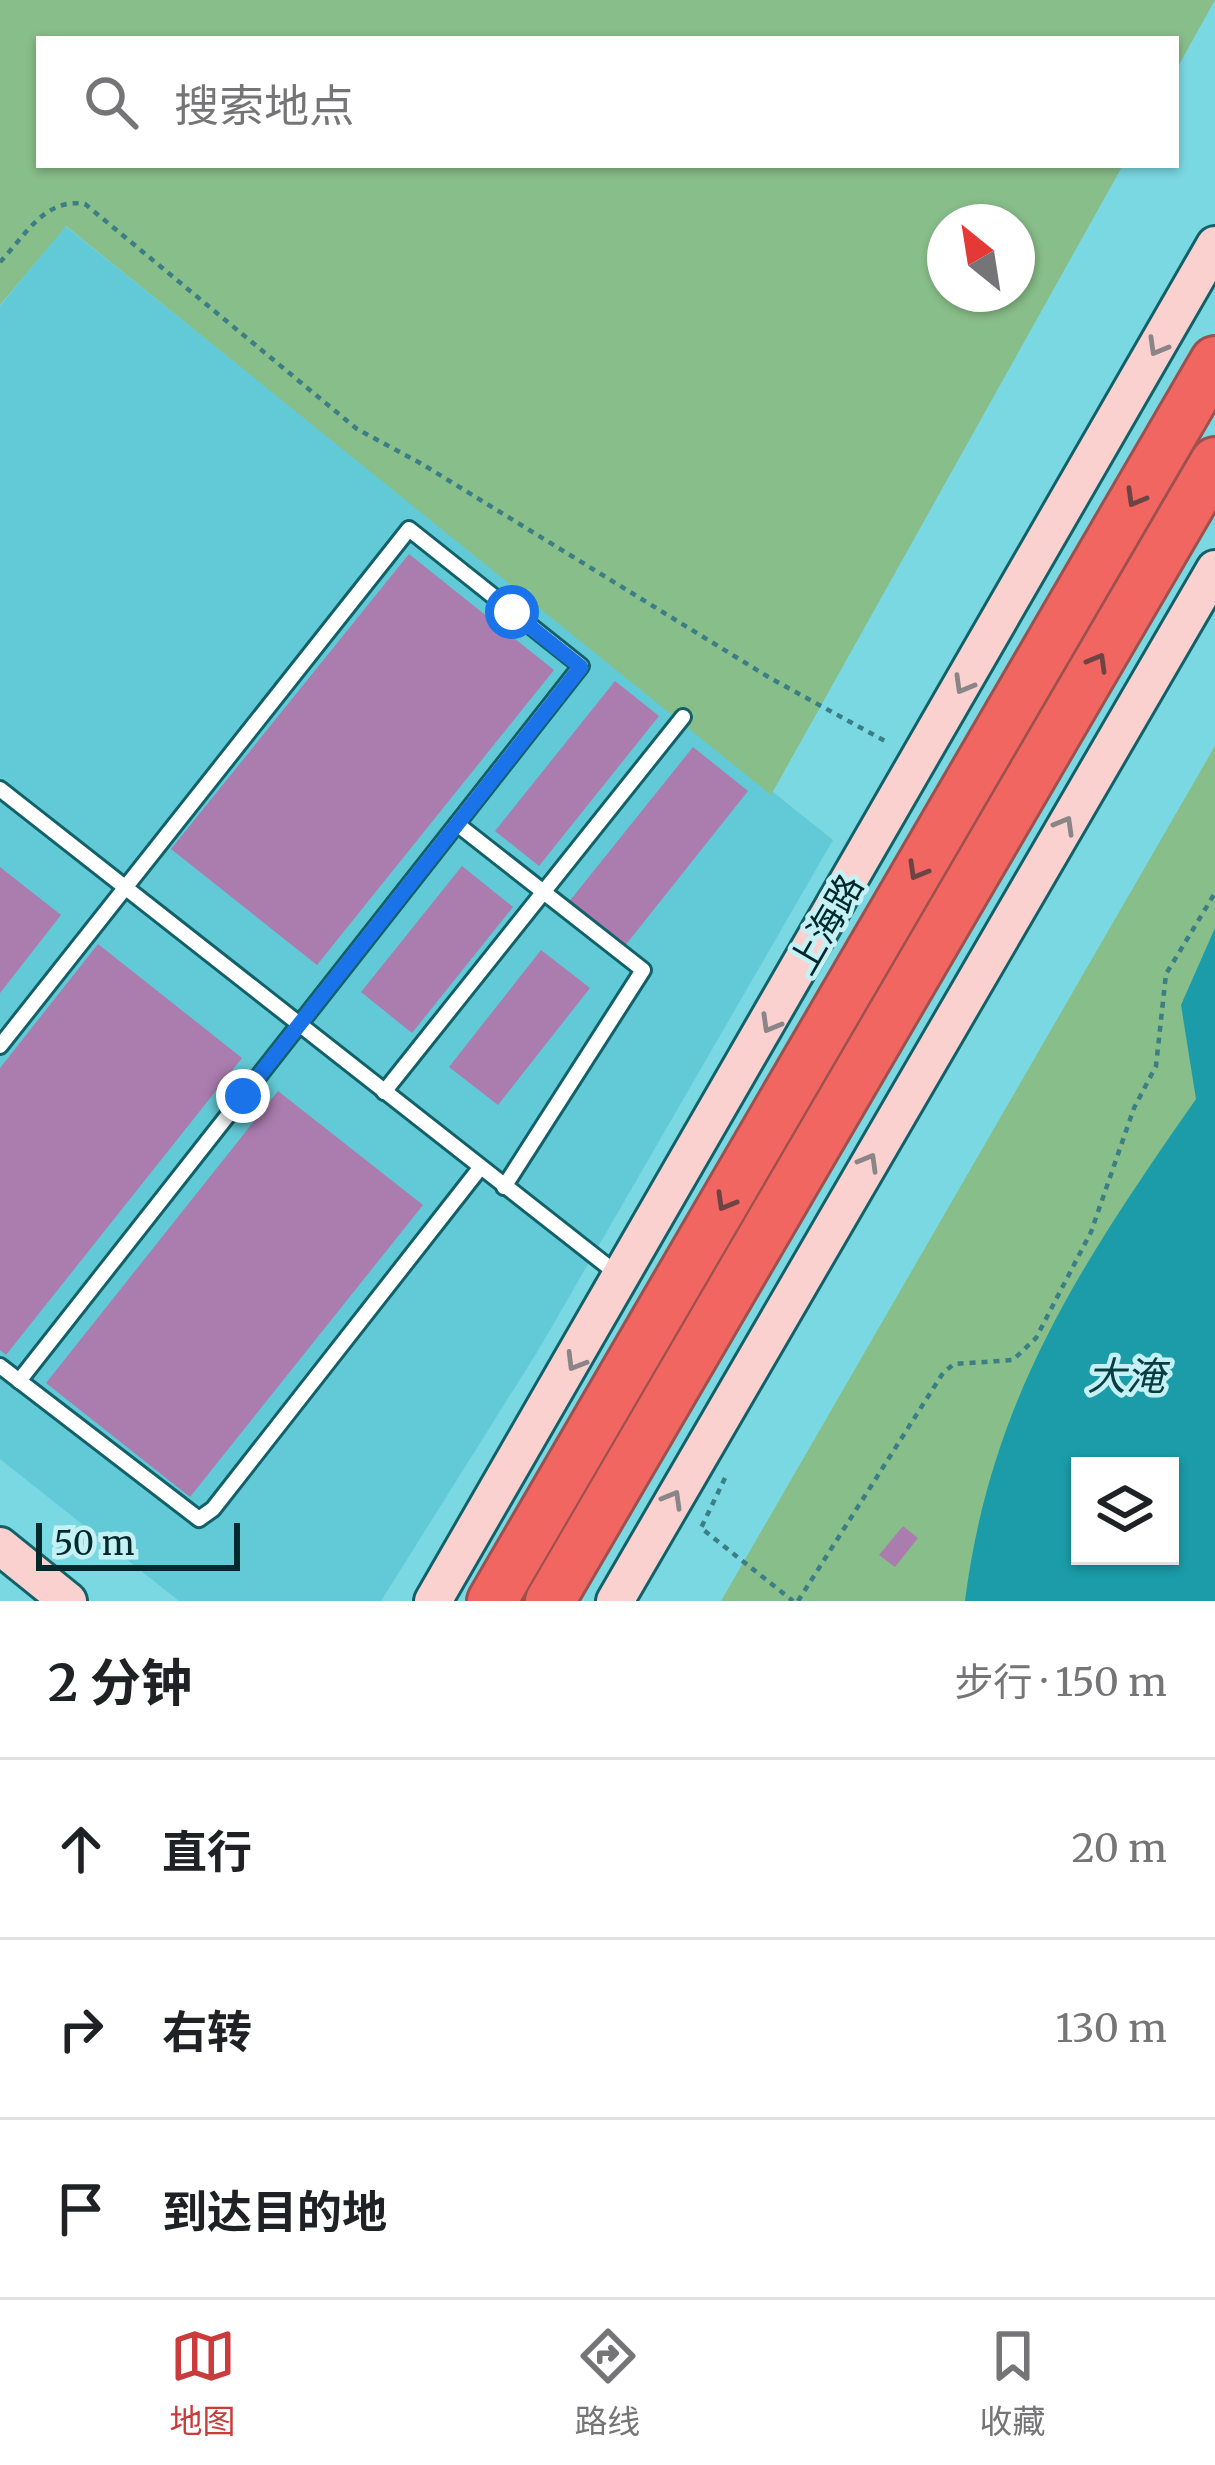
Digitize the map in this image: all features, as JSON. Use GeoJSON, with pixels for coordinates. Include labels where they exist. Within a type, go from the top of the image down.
{"type":"FeatureCollection","features":[{"type":"Feature","properties":{"kind":"highway","name":"上海路"},"geometry":{"type":"LineString","coordinates":[[492,1601],[1215,361]]}},
{"type":"Feature","properties":{"kind":"highway"},"geometry":{"type":"LineString","coordinates":[[550,1601],[1215,462]]}},
{"type":"Feature","properties":{"kind":"main road","name":"上海路"},"geometry":{"type":"LineString","coordinates":[[433,1601],[624,1279],[1215,245]]}},
{"type":"Feature","properties":{"kind":"main road"},"geometry":{"type":"LineString","coordinates":[[615,1601],[1215,569]]}},
{"type":"Feature","properties":{"kind":"main road"},"geometry":{"type":"LineString","coordinates":[[475,1530],[471,1582],[476,1601]]}},
{"type":"Feature","properties":{"kind":"main road"},"geometry":{"type":"LineString","coordinates":[[0,1546],[68,1601]]}},
{"type":"Feature","properties":{"kind":"lane"},"geometry":{"type":"LineString","coordinates":[[0,1046],[409,529],[581,667],[19,1381]]}},
{"type":"Feature","properties":{"kind":"lane"},"geometry":{"type":"LineString","coordinates":[[384,1092],[683,717]]}},
{"type":"Feature","properties":{"kind":"lane"},"geometry":{"type":"LineString","coordinates":[[0,789],[624,1279]]}},
{"type":"Feature","properties":{"kind":"lane"},"geometry":{"type":"LineString","coordinates":[[457,824],[643,970],[504,1187]]}},
{"type":"Feature","properties":{"kind":"lane"},"geometry":{"type":"LineString","coordinates":[[0,1366],[199,1519],[213,1509],[480,1168]]}},
{"type":"Feature","properties":{"kind":"path"},"geometry":{"type":"LineString","coordinates":[[0,262],[48,210],[65,201],[85,204],[356,429],[422,464],[770,678],[886,741]]}},
{"type":"Feature","properties":{"kind":"path"},"geometry":{"type":"LineString","coordinates":[[702,1449],[722,1461],[726,1473],[723,1491],[701,1528],[796,1601],[943,1373],[954,1364],[1013,1360],[1045,1324],[1090,1232],[1133,1108],[1156,1066],[1166,974],[1215,893]]}},
{"type":"Feature","properties":{"kind":"shaded area"},"geometry":{"type":"Polygon","coordinates":[[[65,226],[833,840],[539,1349],[381,1601],[179,1601],[0,1459],[0,306],[65,226]]]}},
{"type":"Feature","properties":{"kind":"green space"},"geometry":{"type":"Polygon","coordinates":[[[0,0],[1215,0],[1179,65],[1179,36],[36,36],[36,168],[1121,168],[771,795],[66,226],[0,305],[0,0]]]}},
{"type":"Feature","properties":{"kind":"green space"},"geometry":{"type":"Polygon","coordinates":[[[1215,746],[1215,1601],[721,1601],[1215,746]]]}},
{"type":"Feature","properties":{"kind":"water","name":"大淹"},"geometry":{"type":"Polygon","coordinates":[[[1215,928],[1215,1601],[965,1601],[978,1528],[1019,1396],[1080,1276],[1196,1099],[1181,1005],[1215,928]]]}},
{"type":"Feature","properties":{"kind":"building"},"geometry":{"type":"Polygon","coordinates":[[[409,554],[554,670],[317,965],[171,849],[409,554]]]}},
{"type":"Feature","properties":{"kind":"building"},"geometry":{"type":"Polygon","coordinates":[[[615,681],[659,716],[539,866],[495,831],[615,681]]]}},
{"type":"Feature","properties":{"kind":"building"},"geometry":{"type":"Polygon","coordinates":[[[693,747],[748,791],[624,947],[568,903],[693,747]]]}},
{"type":"Feature","properties":{"kind":"building"},"geometry":{"type":"Polygon","coordinates":[[[462,866],[513,907],[412,1033],[361,992],[462,866]]]}},
{"type":"Feature","properties":{"kind":"building"},"geometry":{"type":"Polygon","coordinates":[[[0,867],[61,915],[0,993],[0,867]]]}},
{"type":"Feature","properties":{"kind":"building"},"geometry":{"type":"Polygon","coordinates":[[[98,944],[242,1058],[6,1355],[0,1350],[0,1068],[98,944]]]}},
{"type":"Feature","properties":{"kind":"building"},"geometry":{"type":"Polygon","coordinates":[[[541,950],[590,988],[498,1105],[449,1067],[541,950]]]}},
{"type":"Feature","properties":{"kind":"building"},"geometry":{"type":"Polygon","coordinates":[[[278,1091],[423,1205],[190,1497],[46,1383],[278,1091]]]}},
{"type":"Feature","properties":{"kind":"building"},"geometry":{"type":"Polygon","coordinates":[[[903,1526],[918,1538],[895,1567],[879,1555],[903,1526]]]}},
{"type":"Feature","properties":{"kind":"route"},"geometry":{"type":"LineString","coordinates":[[243,1096],[581,667],[512,612]]}}]}
